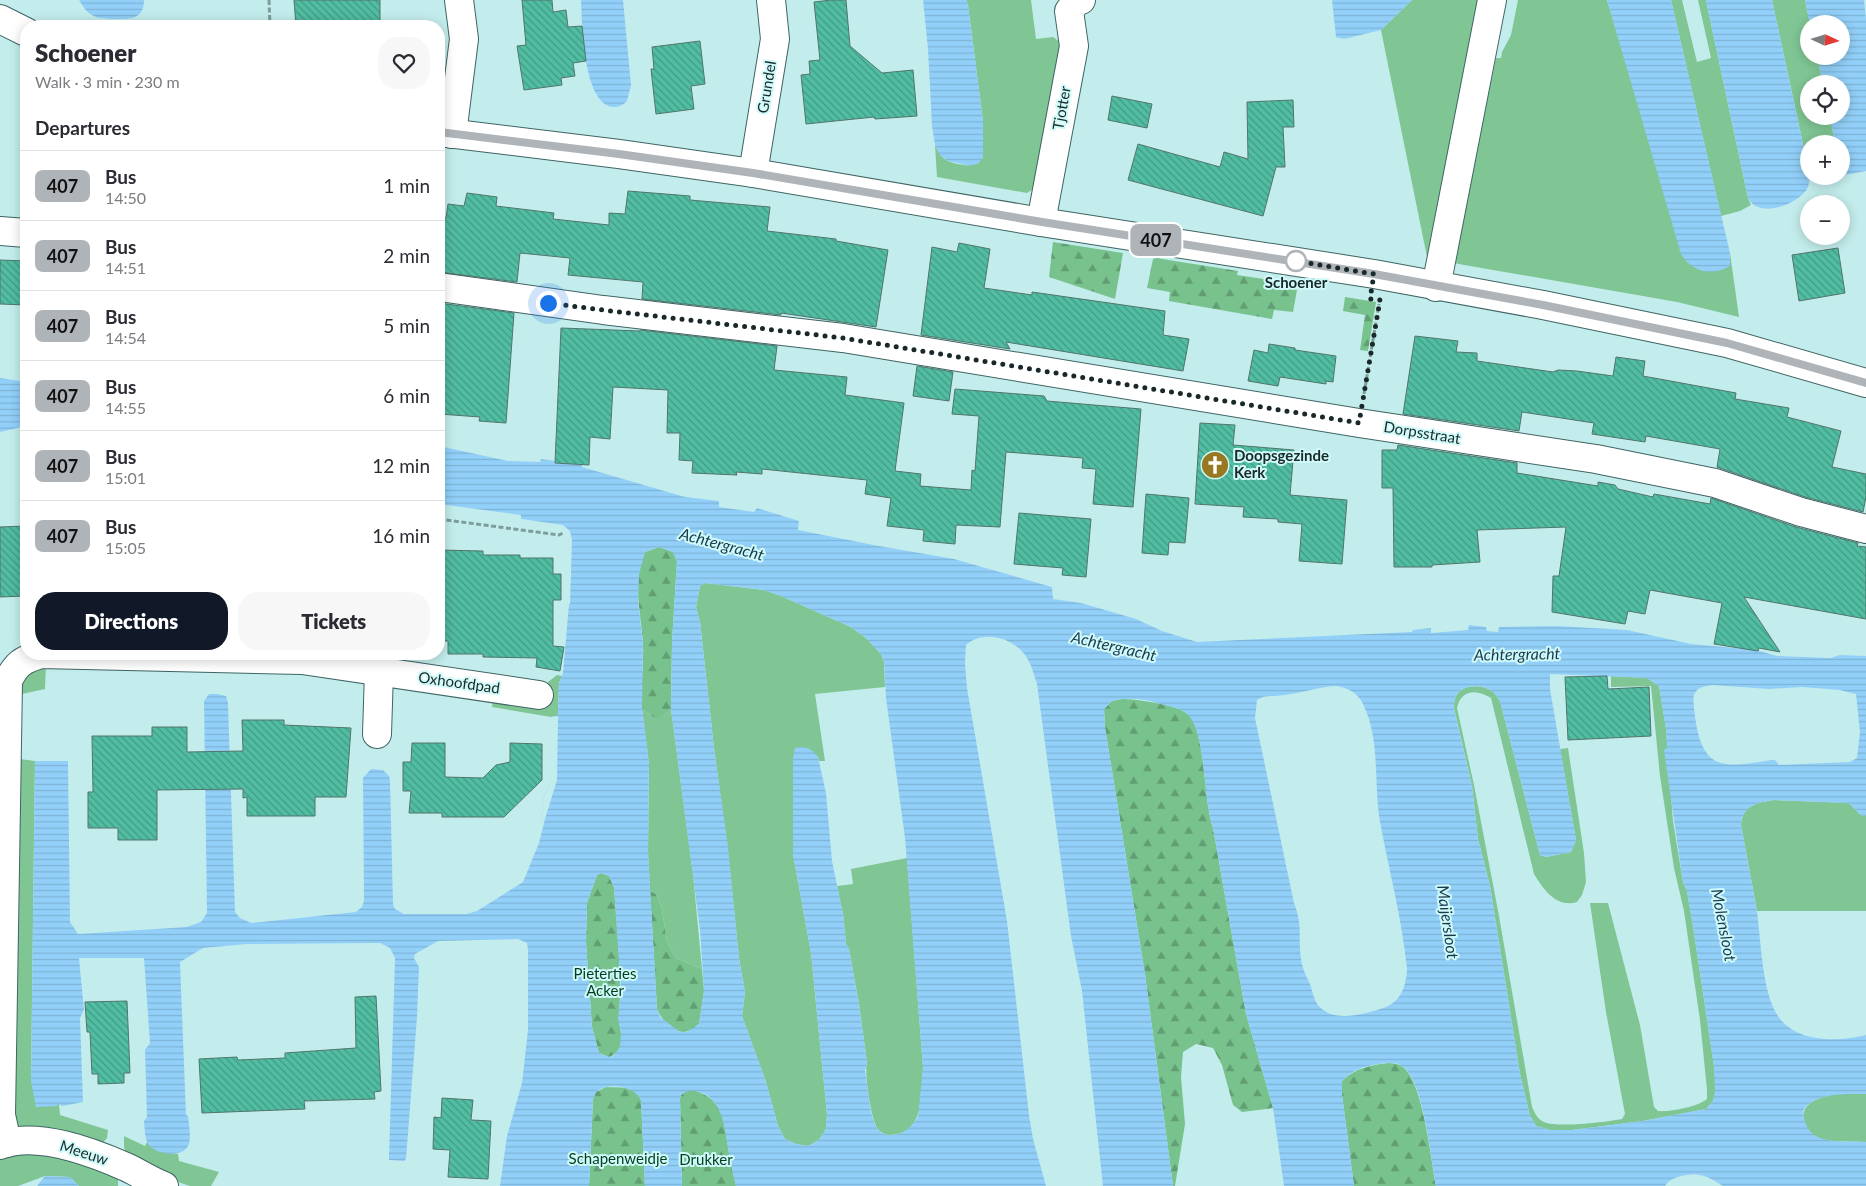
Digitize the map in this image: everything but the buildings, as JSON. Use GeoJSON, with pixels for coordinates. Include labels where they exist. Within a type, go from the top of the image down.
{"type":"FeatureCollection","features":[{"type":"Feature","properties":{"kind":"street"},"geometry":{"type":"LineString","coordinates":[[459,0],[464,39],[446,133],[619,154],[753,173],[1042,222],[1374,274],[1436,287],[1543,305],[1727,343],[1866,383]]}},
{"type":"Feature","properties":{"kind":"street","name":"Grundel"},"geometry":{"type":"LineString","coordinates":[[753,173],[775,39],[771,0]]}},
{"type":"Feature","properties":{"kind":"street","name":"Tjotter"},"geometry":{"type":"LineString","coordinates":[[1042,222],[1074,46],[1069,11],[1077,1],[1081,0]]}},
{"type":"Feature","properties":{"kind":"street"},"geometry":{"type":"LineString","coordinates":[[1436,287],[1492,0]]}},
{"type":"Feature","properties":{"kind":"street"},"geometry":{"type":"LineString","coordinates":[[0,19],[20,29]]}},
{"type":"Feature","properties":{"kind":"street"},"geometry":{"type":"LineString","coordinates":[[0,230],[20,232]]}},
{"type":"Feature","properties":{"kind":"street","name":"Dorpsstraat"},"geometry":{"type":"LineString","coordinates":[[445,288],[603,310],[843,338],[1359,423],[1596,459],[1715,483],[1801,512],[1866,529]]}},
{"type":"Feature","properties":{"kind":"street","name":"Oxhoofdpad"},"geometry":{"type":"LineString","coordinates":[[3,1144],[1,1115],[8,681],[14,668],[24,660]]}},
{"type":"Feature","properties":{"kind":"street","name":"Oxhoofdpad"},"geometry":{"type":"LineString","coordinates":[[302,660],[539,695]]}},
{"type":"Feature","properties":{"kind":"street"},"geometry":{"type":"LineString","coordinates":[[377,734],[379,672]]}},
{"type":"Feature","properties":{"kind":"street","name":"Meeuw"},"geometry":{"type":"LineString","coordinates":[[3,1144],[39,1141],[70,1146],[126,1167],[164,1186]]}},
{"type":"Feature","properties":{"kind":"path"},"geometry":{"type":"LineString","coordinates":[[269,0],[270,20]]}},
{"type":"Feature","properties":{"kind":"path"},"geometry":{"type":"LineString","coordinates":[[1359,423],[1380,300],[1370,299],[1374,274]]}},
{"type":"Feature","properties":{"kind":"path"},"geometry":{"type":"LineString","coordinates":[[445,520],[559,535],[563,533]]}},
{"type":"Feature","properties":{"kind":"green space"},"geometry":{"type":"Polygon","coordinates":[[[966,0],[1031,0],[1036,39],[1053,37],[1060,42],[1035,188],[1027,193],[937,177],[935,145],[941,156],[949,162],[971,166],[983,157],[983,121],[966,0]]]}},
{"type":"Feature","properties":{"kind":"green space"},"geometry":{"type":"Polygon","coordinates":[[[1412,0],[1478,0],[1427,257],[1381,30],[1412,0]]]}},
{"type":"Feature","properties":{"kind":"green space"},"geometry":{"type":"Polygon","coordinates":[[[1518,0],[1607,0],[1635,93],[1730,266],[1730,253],[1739,317],[1677,302],[1453,263],[1496,58],[1501,58],[1511,35],[1518,0]]]}},
{"type":"Feature","properties":{"kind":"green space"},"geometry":{"type":"Polygon","coordinates":[[[1671,0],[1682,0],[1697,62],[1711,58],[1698,0],[1706,0],[1751,205],[1740,211],[1721,216],[1671,0]]]}},
{"type":"Feature","properties":{"kind":"green space"},"geometry":{"type":"Polygon","coordinates":[[[1772,0],[1805,0],[1808,15],[1800,15],[1800,65],[1819,65],[1821,75],[1800,75],[1800,125],[1832,125],[1833,135],[1801,135],[1772,0]]]}},
{"type":"Feature","properties":{"kind":"green space"},"geometry":{"type":"Polygon","coordinates":[[[1053,242],[1123,253],[1115,299],[1049,277],[1053,242]]]}},
{"type":"Feature","properties":{"kind":"green space"},"geometry":{"type":"Polygon","coordinates":[[[1153,259],[1238,271],[1237,275],[1291,283],[1290,288],[1297,290],[1293,312],[1274,310],[1272,319],[1169,301],[1170,292],[1147,288],[1153,259]]]}},
{"type":"Feature","properties":{"kind":"green space"},"geometry":{"type":"Polygon","coordinates":[[[1345,297],[1376,302],[1368,351],[1360,350],[1365,315],[1343,311],[1345,297]]]}},
{"type":"Feature","properties":{"kind":"green space"},"geometry":{"type":"Polygon","coordinates":[[[659,547],[673,552],[677,561],[672,642],[671,709],[660,718],[655,718],[642,709],[643,643],[638,586],[641,563],[645,552],[659,547]]]}},
{"type":"Feature","properties":{"kind":"green space"},"geometry":{"type":"Polygon","coordinates":[[[705,583],[764,590],[781,596],[851,627],[866,638],[881,654],[884,662],[885,687],[815,694],[825,761],[819,761],[818,757],[793,854],[811,953],[827,1114],[826,1129],[819,1140],[808,1146],[796,1144],[785,1139],[778,1126],[766,1082],[742,1016],[745,992],[739,958],[700,622],[696,607],[700,586],[705,583]]]}},
{"type":"Feature","properties":{"kind":"green space"},"geometry":{"type":"Polygon","coordinates":[[[46,663],[45,689],[22,694],[20,759],[35,761],[31,1081],[59,1104],[60,1115],[108,1130],[107,1138],[100,1146],[26,1130],[18,1125],[13,1118],[16,701],[24,676],[46,663]]]}},
{"type":"Feature","properties":{"kind":"green space"},"geometry":{"type":"Polygon","coordinates":[[[557,675],[562,676],[559,683],[558,716],[551,717],[492,707],[493,701],[543,686],[557,675]]]}},
{"type":"Feature","properties":{"kind":"green space"},"geometry":{"type":"Polygon","coordinates":[[[1611,676],[1647,678],[1659,686],[1666,728],[1673,821],[1683,882],[1687,891],[1693,926],[1716,1091],[1713,1101],[1706,1109],[1643,1121],[1572,1130],[1550,1130],[1536,1126],[1530,1116],[1520,1074],[1490,886],[1478,839],[1472,786],[1454,702],[1459,692],[1472,686],[1483,687],[1492,691],[1500,701],[1540,855],[1546,857],[1571,852],[1576,840],[1560,749],[1568,748],[1584,853],[1586,882],[1582,895],[1577,902],[1570,903],[1557,900],[1551,896],[1534,874],[1491,698],[1480,693],[1470,692],[1462,697],[1459,702],[1457,708],[1499,916],[1532,1107],[1536,1116],[1544,1122],[1551,1124],[1605,1122],[1622,1119],[1625,1114],[1606,1012],[1590,903],[1608,903],[1640,1025],[1654,1107],[1658,1111],[1676,1110],[1690,1107],[1707,1099],[1700,1020],[1684,911],[1674,868],[1660,776],[1651,686],[1611,687],[1611,676]]]}},
{"type":"Feature","properties":{"kind":"green space"},"geometry":{"type":"Polygon","coordinates":[[[1122,699],[1147,701],[1176,708],[1189,715],[1195,724],[1199,737],[1207,801],[1246,1014],[1273,1108],[1242,1112],[1233,1105],[1222,1065],[1213,1048],[1196,1044],[1183,1052],[1181,1077],[1185,1124],[1175,1186],[1173,1186],[1145,974],[1105,728],[1104,709],[1112,701],[1122,699]]]}},
{"type":"Feature","properties":{"kind":"green space"},"geometry":{"type":"Polygon","coordinates":[[[642,709],[655,718],[660,718],[671,709],[693,874],[702,969],[676,958],[667,942],[662,909],[656,894],[650,891],[648,852],[649,764],[642,709]]]}},
{"type":"Feature","properties":{"kind":"green space"},"geometry":{"type":"Polygon","coordinates":[[[1774,800],[1848,803],[1861,815],[1866,816],[1866,911],[1757,911],[1741,825],[1742,818],[1744,813],[1752,806],[1774,800]]]}},
{"type":"Feature","properties":{"kind":"green space"},"geometry":{"type":"Polygon","coordinates":[[[907,858],[923,1067],[922,1089],[919,1112],[909,1129],[887,1135],[877,1128],[870,1106],[866,1076],[867,1063],[859,1004],[849,949],[846,944],[843,914],[837,886],[853,884],[851,869],[907,858]]]}},
{"type":"Feature","properties":{"kind":"green space","name":"Pieterties Acker"},"geometry":{"type":"Polygon","coordinates":[[[601,873],[609,876],[614,887],[620,968],[619,1020],[621,1043],[617,1052],[609,1057],[599,1053],[592,1027],[586,942],[587,903],[597,875],[601,873]]]}},
{"type":"Feature","properties":{"kind":"green space"},"geometry":{"type":"Polygon","coordinates":[[[650,891],[656,894],[662,909],[667,942],[676,958],[702,969],[704,991],[699,1024],[688,1031],[678,1031],[669,1026],[657,1009],[650,891]]]}},
{"type":"Feature","properties":{"kind":"green space"},"geometry":{"type":"Polygon","coordinates":[[[1389,1063],[1400,1065],[1408,1072],[1415,1085],[1425,1120],[1436,1186],[1354,1186],[1342,1095],[1342,1081],[1352,1073],[1364,1068],[1389,1063]]]}},
{"type":"Feature","properties":{"kind":"green space","name":"Schapenweidje"},"geometry":{"type":"Polygon","coordinates":[[[606,1087],[631,1090],[641,1100],[645,1186],[589,1186],[593,1099],[596,1092],[606,1087]]]}},
{"type":"Feature","properties":{"kind":"green space","name":"Drukker"},"geometry":{"type":"Polygon","coordinates":[[[692,1090],[710,1098],[720,1111],[736,1186],[682,1186],[680,1099],[681,1095],[686,1091],[692,1090]]]}},
{"type":"Feature","properties":{"kind":"green space"},"geometry":{"type":"Polygon","coordinates":[[[1835,1094],[1866,1094],[1866,1142],[1824,1140],[1814,1137],[1809,1132],[1804,1120],[1806,1108],[1815,1100],[1835,1094]]]}},
{"type":"Feature","properties":{"kind":"green space"},"geometry":{"type":"Polygon","coordinates":[[[124,1136],[145,1146],[147,1142],[157,1149],[178,1154],[179,1161],[219,1172],[211,1186],[190,1186],[169,1179],[127,1158],[124,1136]]]}},
{"type":"Feature","properties":{"kind":"green space"},"geometry":{"type":"Polygon","coordinates":[[[49,1150],[118,1175],[118,1186],[79,1186],[70,1177],[45,1176],[18,1186],[0,1186],[0,1154],[49,1150]]]}},
{"type":"Feature","properties":{"kind":"water"},"geometry":{"type":"Polygon","coordinates":[[[79,0],[144,0],[141,12],[138,15],[129,19],[118,19],[94,16],[86,11],[79,0]]]}},
{"type":"Feature","properties":{"kind":"water"},"geometry":{"type":"Polygon","coordinates":[[[581,0],[623,0],[631,85],[627,101],[622,105],[613,107],[603,103],[595,92],[586,61],[581,0]]]}},
{"type":"Feature","properties":{"kind":"water"},"geometry":{"type":"Polygon","coordinates":[[[923,0],[966,0],[968,5],[983,121],[983,157],[979,163],[971,166],[948,161],[940,155],[935,145],[923,0]]]}},
{"type":"Feature","properties":{"kind":"water"},"geometry":{"type":"Polygon","coordinates":[[[1332,0],[1412,0],[1381,30],[1344,39],[1336,37],[1332,0]]]}},
{"type":"Feature","properties":{"kind":"water"},"geometry":{"type":"Polygon","coordinates":[[[1607,0],[1671,0],[1730,253],[1730,266],[1716,271],[1703,271],[1691,265],[1681,254],[1607,0]]]}},
{"type":"Feature","properties":{"kind":"water"},"geometry":{"type":"Polygon","coordinates":[[[1706,0],[1772,0],[1801,135],[1800,185],[1809,185],[1802,195],[1787,204],[1769,209],[1760,208],[1748,198],[1706,0]]]}},
{"type":"Feature","properties":{"kind":"water"},"geometry":{"type":"Polygon","coordinates":[[[1805,0],[1864,0],[1866,19],[1866,171],[1850,174],[1850,135],[1833,135],[1832,125],[1850,125],[1850,75],[1821,75],[1819,65],[1850,65],[1850,15],[1808,15],[1805,0]]]}},
{"type":"Feature","properties":{"kind":"water"},"geometry":{"type":"Polygon","coordinates":[[[0,378],[20,381],[20,427],[0,432],[0,378]]]}},
{"type":"Feature","properties":{"kind":"water"},"geometry":{"type":"Polygon","coordinates":[[[445,447],[508,461],[540,462],[541,459],[555,461],[555,463],[582,465],[582,467],[685,497],[719,501],[719,507],[754,512],[757,508],[799,521],[798,530],[954,559],[1052,587],[1053,599],[1081,603],[1136,619],[1162,631],[1197,642],[1412,632],[1413,630],[1431,628],[1431,633],[1468,630],[1469,625],[1486,627],[1487,631],[1498,632],[1499,627],[1556,626],[1627,630],[1691,644],[1756,650],[1777,656],[1830,658],[1840,655],[1866,656],[1866,816],[1861,815],[1848,803],[1774,800],[1751,806],[1744,813],[1741,825],[1757,912],[1765,980],[1778,1016],[1786,1025],[1806,1036],[1843,1039],[1866,1035],[1866,1094],[1840,1094],[1822,1097],[1814,1100],[1803,1111],[1805,1123],[1817,1137],[1825,1140],[1866,1142],[1866,1186],[1723,1186],[1701,1175],[1691,1174],[1669,1181],[1665,1186],[1436,1186],[1425,1122],[1416,1087],[1410,1074],[1402,1066],[1391,1063],[1363,1067],[1354,1071],[1342,1081],[1342,1095],[1354,1186],[1284,1186],[1273,1108],[1246,1014],[1207,801],[1199,737],[1195,725],[1183,711],[1155,702],[1130,699],[1112,701],[1104,709],[1105,728],[1145,974],[1173,1186],[1103,1186],[1082,991],[1071,936],[1037,684],[1030,664],[1022,651],[1007,641],[990,637],[981,637],[966,645],[967,688],[1007,921],[1029,1115],[1033,1139],[1046,1186],[736,1186],[724,1123],[717,1107],[707,1095],[687,1091],[681,1095],[680,1099],[682,1186],[645,1186],[641,1100],[633,1091],[614,1086],[596,1092],[593,1099],[589,1186],[500,1186],[507,1136],[522,1083],[528,1030],[528,950],[527,943],[518,939],[438,941],[415,954],[414,958],[419,967],[417,1017],[406,1159],[404,1161],[389,1160],[395,958],[390,948],[380,943],[247,944],[203,948],[180,962],[186,1115],[188,1116],[190,1137],[189,1144],[182,1152],[172,1154],[155,1150],[147,1142],[145,1135],[144,1121],[147,1117],[145,1050],[150,1043],[144,958],[79,958],[84,1010],[80,1018],[83,1102],[63,1106],[58,1104],[57,1106],[36,1107],[31,1081],[35,761],[68,761],[70,922],[78,934],[187,927],[201,922],[207,913],[204,701],[209,694],[226,696],[228,703],[235,912],[240,918],[251,923],[356,912],[362,907],[364,901],[363,778],[371,769],[383,770],[389,776],[390,781],[393,904],[395,909],[404,914],[466,914],[477,911],[523,882],[539,843],[545,819],[541,818],[544,805],[541,804],[551,779],[551,717],[558,715],[559,683],[563,673],[570,604],[572,540],[570,531],[563,525],[445,508],[445,447]],[[659,547],[645,552],[639,574],[638,601],[643,644],[642,706],[649,764],[648,852],[657,1009],[660,1017],[680,1032],[687,1032],[699,1024],[704,991],[700,930],[671,709],[672,642],[677,561],[673,552],[659,547]],[[705,583],[700,586],[696,607],[700,622],[714,748],[728,847],[739,958],[745,992],[742,1016],[766,1082],[778,1126],[785,1139],[796,1144],[808,1146],[819,1140],[826,1129],[827,1114],[811,953],[793,854],[793,758],[795,748],[805,747],[818,757],[826,793],[832,861],[843,914],[846,944],[849,949],[859,1004],[867,1063],[865,1071],[872,1116],[881,1133],[895,1135],[901,1133],[910,1127],[918,1116],[923,1067],[905,838],[886,698],[884,662],[881,654],[866,638],[851,627],[781,596],[764,590],[705,583]],[[1550,674],[1550,689],[1576,840],[1571,852],[1546,857],[1540,855],[1500,701],[1493,692],[1478,686],[1467,687],[1456,696],[1454,709],[1472,786],[1478,839],[1490,886],[1520,1074],[1530,1116],[1536,1126],[1550,1130],[1572,1130],[1643,1121],[1706,1109],[1713,1101],[1715,1091],[1714,1066],[1693,926],[1687,891],[1683,882],[1664,750],[1667,748],[1666,728],[1659,686],[1647,678],[1550,674]],[[1712,685],[1702,687],[1696,691],[1694,708],[1697,730],[1703,746],[1707,753],[1718,762],[1738,765],[1775,760],[1779,765],[1850,762],[1857,758],[1860,732],[1856,694],[1840,690],[1802,687],[1769,689],[1712,685]],[[1336,686],[1260,698],[1257,700],[1255,718],[1297,911],[1302,965],[1315,1000],[1322,1009],[1329,1013],[1346,1016],[1387,1007],[1393,1003],[1401,994],[1407,969],[1379,816],[1376,759],[1372,731],[1363,704],[1358,696],[1352,691],[1336,686]],[[601,873],[597,875],[587,903],[586,942],[592,1027],[599,1053],[609,1057],[613,1056],[620,1048],[621,1031],[618,1019],[621,991],[614,887],[609,876],[601,873]]]}},
{"type":"Feature","properties":{"kind":"water"},"geometry":{"type":"Polygon","coordinates":[[[45,1176],[70,1177],[79,1186],[37,1186],[45,1176]]]}},
{"type":"Feature","properties":{"kind":"pier"},"geometry":{"type":"Polygon","coordinates":[[[445,505],[521,515],[521,522],[445,510],[445,505]]]}},
{"type":"Feature","properties":{"kind":"pier"},"geometry":{"type":"Polygon","coordinates":[[[558,716],[557,780],[545,819],[541,818],[544,805],[541,804],[551,779],[551,717],[558,716]]]}},
{"type":"Feature","properties":{"kind":"bus line","name":"407"},"geometry":{"type":"LineString","coordinates":[[445,133],[619,154],[753,173],[1042,222],[1374,274],[1436,287],[1543,305],[1727,343],[1866,383]]}},
{"type":"Feature","properties":{"kind":"place","name":"Schoener"},"geometry":{"type":"Point","coordinates":[1296,261]}},
{"type":"Feature","properties":{"kind":"place","name":"Doopsgezinde Kerk"},"geometry":{"type":"Point","coordinates":[1215,465]}},
{"type":"Feature","properties":{"kind":"route"},"geometry":{"type":"LineString","coordinates":[[548,303],[843,338],[1359,423],[1380,300],[1370,299],[1374,274],[1296,261]]}},
{"type":"Feature","properties":{"kind":"water label","name":"Achtergracht"},"geometry":{"type":"Point","coordinates":[722,544]}},
{"type":"Feature","properties":{"kind":"water label","name":"Achtergracht"},"geometry":{"type":"Point","coordinates":[1114,646]}},
{"type":"Feature","properties":{"kind":"water label","name":"Achtergracht"},"geometry":{"type":"Point","coordinates":[1517,654]}},
{"type":"Feature","properties":{"kind":"water label","name":"Maijersloot"},"geometry":{"type":"Point","coordinates":[1448,922]}},
{"type":"Feature","properties":{"kind":"water label","name":"Molensloot"},"geometry":{"type":"Point","coordinates":[1724,925]}}]}
